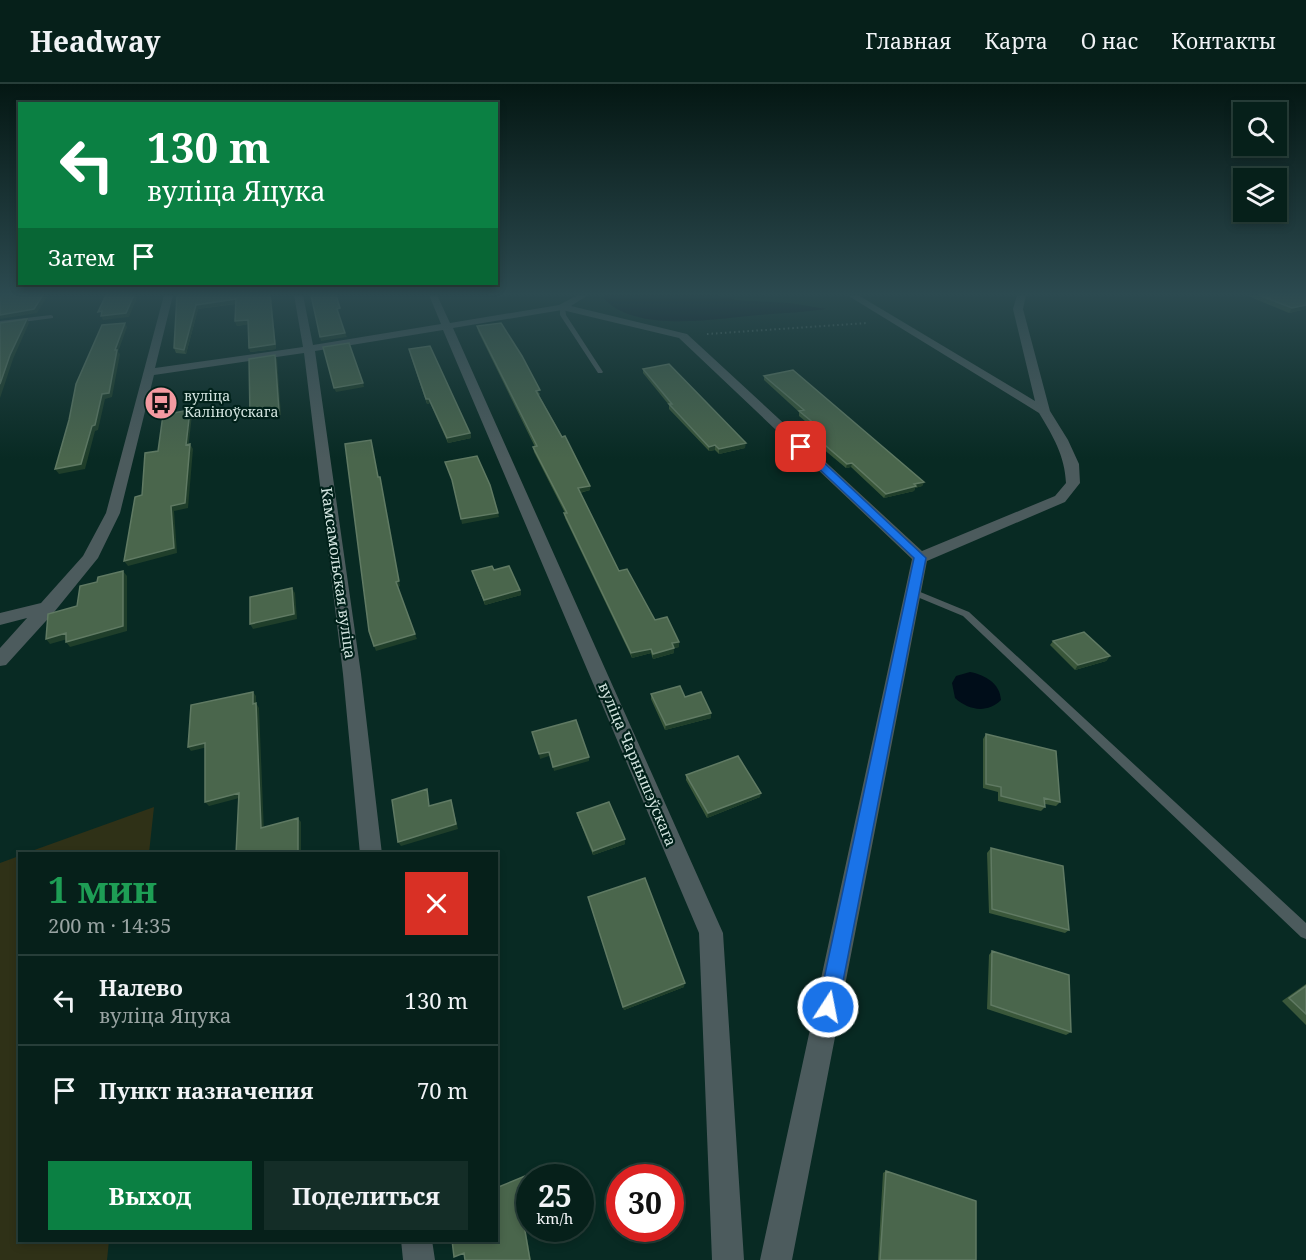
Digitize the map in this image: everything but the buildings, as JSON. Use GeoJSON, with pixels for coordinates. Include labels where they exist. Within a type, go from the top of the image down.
{"type":"FeatureCollection","features":[{"type":"Feature","properties":{"kind":"street"},"geometry":{"type":"LineString","coordinates":[[0,660],[90,558],[113,513],[154,350]]}},
{"type":"Feature","properties":{"kind":"street"},"geometry":{"type":"LineString","coordinates":[[149,372],[303,350]]}},
{"type":"Feature","properties":{"kind":"street","name":"Камсамольская вуліца"},"geometry":{"type":"LineString","coordinates":[[309,350],[352,674],[371,852]]}},
{"type":"Feature","properties":{"kind":"street","name":"вуліца Чарнышэўскага"},"geometry":{"type":"LineString","coordinates":[[459,350],[711,933],[728,1260]]}},
{"type":"Feature","properties":{"kind":"street"},"geometry":{"type":"LineString","coordinates":[[698,350],[920,558]]}},
{"type":"Feature","properties":{"kind":"street"},"geometry":{"type":"LineString","coordinates":[[941,350],[1044,411]]}},
{"type":"Feature","properties":{"kind":"street"},"geometry":{"type":"LineString","coordinates":[[920,558],[1060,499],[1073,483],[1072,464],[1062,440],[1044,411],[1028,350]]}},
{"type":"Feature","properties":{"kind":"street"},"geometry":{"type":"LineString","coordinates":[[776,1260],[920,558]]}},
{"type":"Feature","properties":{"kind":"street"},"geometry":{"type":"LineString","coordinates":[[0,619],[49,607]]}},
{"type":"Feature","properties":{"kind":"street"},"geometry":{"type":"LineString","coordinates":[[416,1242],[418,1260]]}},
{"type":"Feature","properties":{"kind":"lane"},"geometry":{"type":"LineString","coordinates":[[586,350],[600,372]]}},
{"type":"Feature","properties":{"kind":"lane"},"geometry":{"type":"LineString","coordinates":[[913,592],[966,614],[1306,932]]}},
{"type":"Feature","properties":{"kind":"green space"},"geometry":{"type":"Polygon","coordinates":[[[154,807],[149,852],[29,852],[154,807]]]}},
{"type":"Feature","properties":{"kind":"green space"},"geometry":{"type":"Polygon","coordinates":[[[18,856],[18,1242],[109,1242],[107,1260],[0,1260],[0,863],[18,856]]]}},
{"type":"Feature","properties":{"kind":"water"},"geometry":{"type":"Polygon","coordinates":[[[970,672],[981,675],[995,684],[1001,700],[990,707],[978,709],[955,698],[952,683],[956,676],[970,672]]]}},
{"type":"Feature","properties":{"kind":"place","name":"вуліца Каліноўскага"},"geometry":{"type":"Point","coordinates":[161,403]}},
{"type":"Feature","properties":{"kind":"route"},"geometry":{"type":"LineString","coordinates":[[801,447],[920,558],[828,1007]]}}]}
